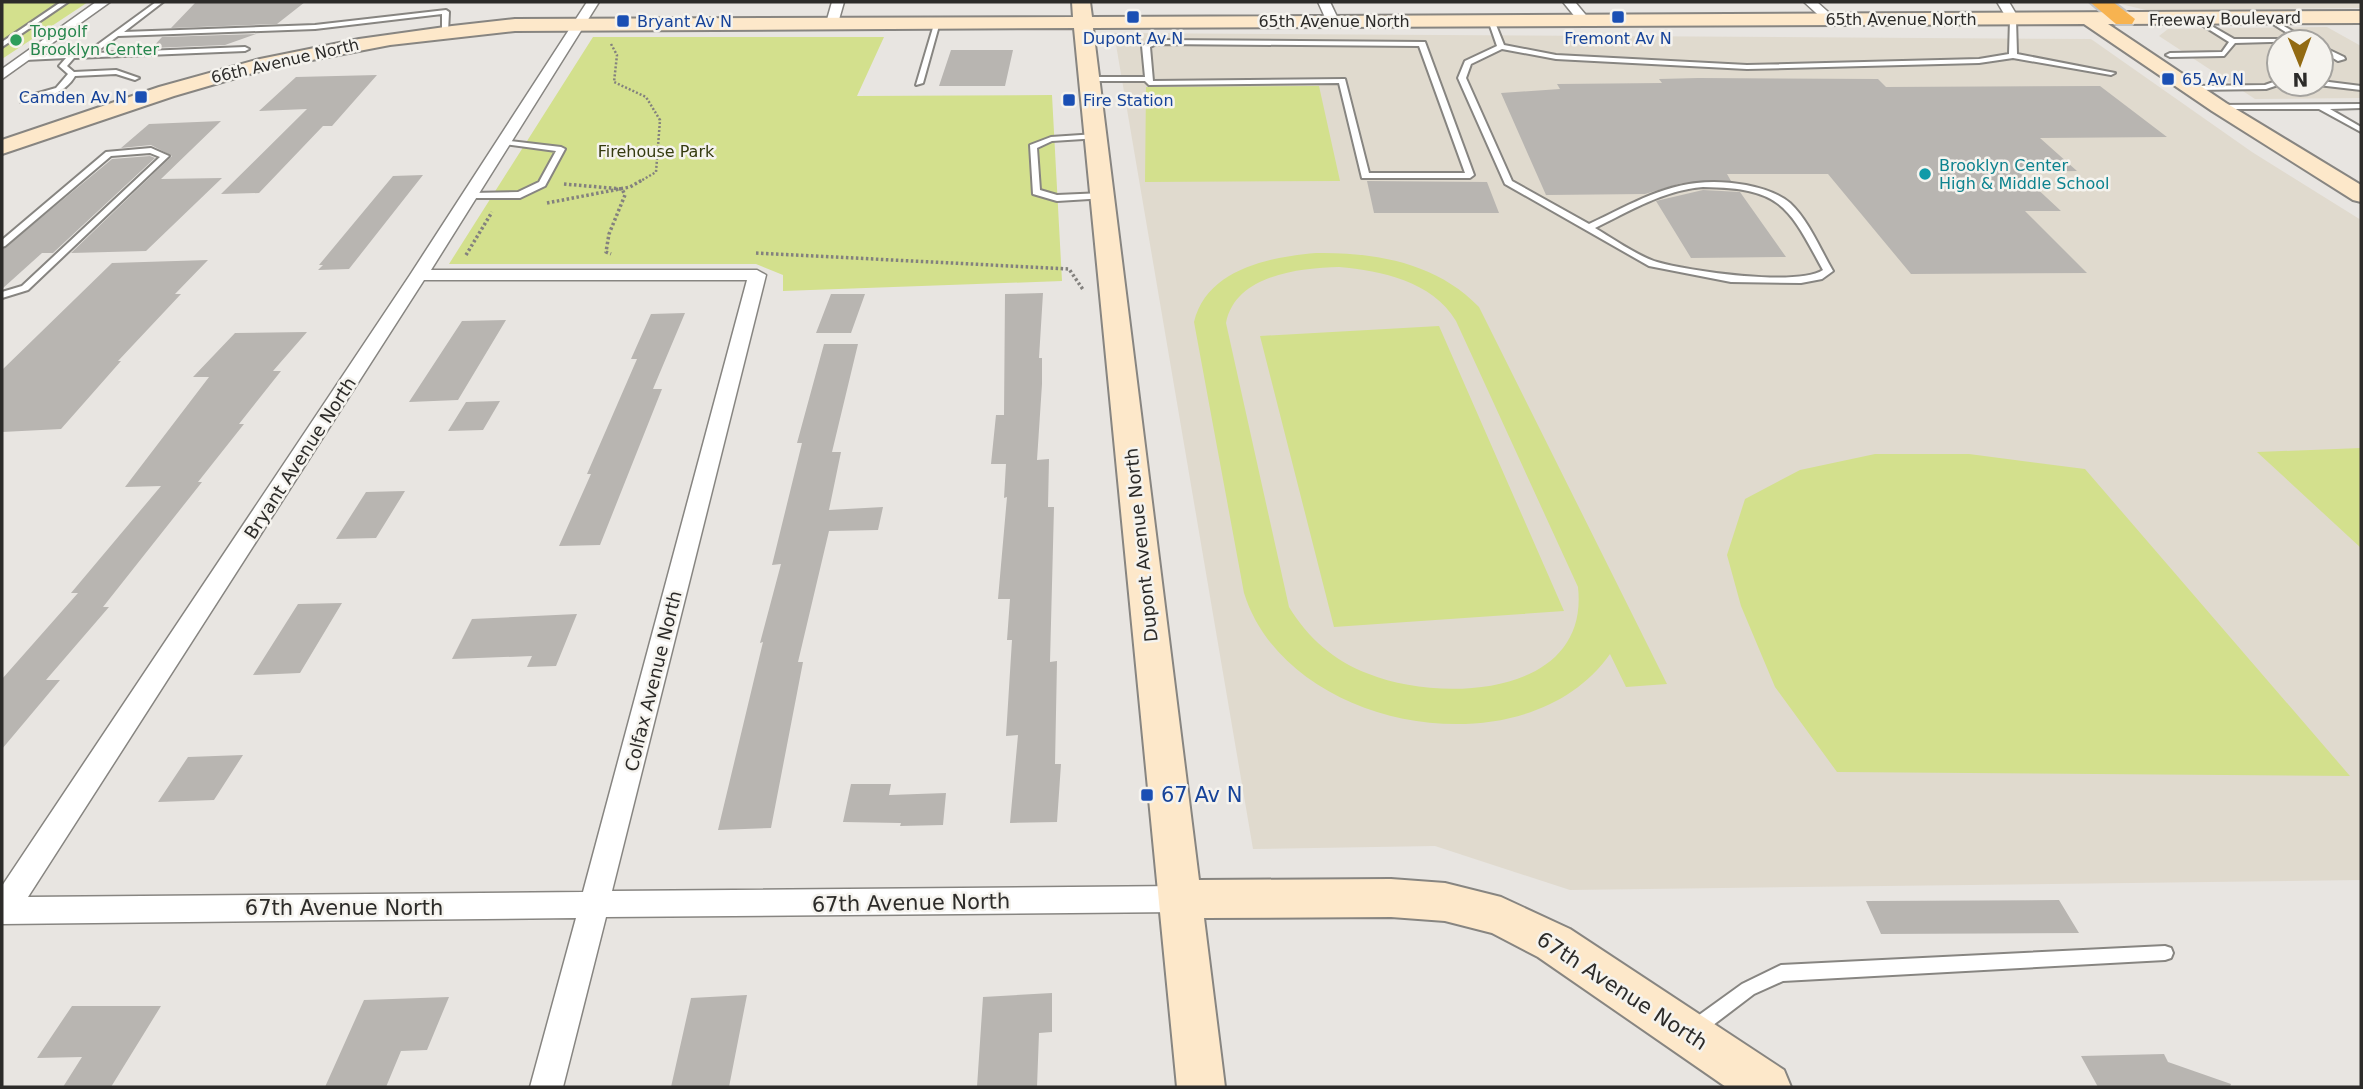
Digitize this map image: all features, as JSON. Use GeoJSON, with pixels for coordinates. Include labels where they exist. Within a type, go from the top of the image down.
{"type":"FeatureCollection","features":[{"type":"Feature","properties":{"kind":"highway"},"geometry":{"type":"LineString","coordinates":[[2068,2],[2124,19]]}},
{"type":"Feature","properties":{"kind":"street"},"geometry":{"type":"LineString","coordinates":[[5,70],[104,2]]}},
{"type":"Feature","properties":{"kind":"street","name":"Bryant Avenue North"},"geometry":{"type":"LineString","coordinates":[[2,911],[419,275],[593,2]]}},
{"type":"Feature","properties":{"kind":"street"},"geometry":{"type":"LineString","coordinates":[[832,23],[838,2]]}},
{"type":"Feature","properties":{"kind":"street"},"geometry":{"type":"LineString","coordinates":[[1324,2],[1333,21]]}},
{"type":"Feature","properties":{"kind":"street"},"geometry":{"type":"LineString","coordinates":[[1569,2],[1584,20]]}},
{"type":"Feature","properties":{"kind":"street"},"geometry":{"type":"LineString","coordinates":[[1810,2],[1830,19]]}},
{"type":"Feature","properties":{"kind":"street"},"geometry":{"type":"LineString","coordinates":[[2003,2],[2013,19]]}},
{"type":"Feature","properties":{"kind":"street"},"geometry":{"type":"LineString","coordinates":[[2095,10],[2193,88],[2245,107],[2361,179]]}},
{"type":"Feature","properties":{"kind":"street","name":"65th Avenue North"},"geometry":{"type":"LineString","coordinates":[[579,24],[937,22],[1082,12],[1333,21],[2013,19],[2095,10]]}},
{"type":"Feature","properties":{"kind":"street","name":"Dupont Avenue North"},"geometry":{"type":"LineString","coordinates":[[1082,12],[1202,1087]]}},
{"type":"Feature","properties":{"kind":"street","name":"Freeway Boulevard"},"geometry":{"type":"LineString","coordinates":[[2124,19],[2361,17]]}},
{"type":"Feature","properties":{"kind":"street"},"geometry":{"type":"LineString","coordinates":[[2124,19],[2218,97],[2361,195]]}},
{"type":"Feature","properties":{"kind":"street","name":"66th Avenue North"},"geometry":{"type":"LineString","coordinates":[[2,147],[267,63],[387,39],[515,25],[579,24]]}},
{"type":"Feature","properties":{"kind":"street"},"geometry":{"type":"LineString","coordinates":[[2,138],[77,122]]}},
{"type":"Feature","properties":{"kind":"street"},"geometry":{"type":"LineString","coordinates":[[419,275],[756,264]]}},
{"type":"Feature","properties":{"kind":"street","name":"Colfax Avenue North"},"geometry":{"type":"LineString","coordinates":[[547,1087],[756,264]]}},
{"type":"Feature","properties":{"kind":"street","name":"67th Avenue North"},"geometry":{"type":"LineString","coordinates":[[2,911],[1391,898],[1445,902],[1501,916],[1554,943],[1767,1087]]}},
{"type":"Feature","properties":{"kind":"lane"},"geometry":{"type":"LineString","coordinates":[[2,45],[65,2]]}},
{"type":"Feature","properties":{"kind":"lane"},"geometry":{"type":"LineString","coordinates":[[88,55],[160,2]]}},
{"type":"Feature","properties":{"kind":"lane"},"geometry":{"type":"LineString","coordinates":[[118,34],[315,27],[446,12],[445,32]]}},
{"type":"Feature","properties":{"kind":"lane"},"geometry":{"type":"LineString","coordinates":[[2267,18],[2284,28]]}},
{"type":"Feature","properties":{"kind":"lane"},"geometry":{"type":"LineString","coordinates":[[2013,19],[2013,56]]}},
{"type":"Feature","properties":{"kind":"lane"},"geometry":{"type":"LineString","coordinates":[[2196,19],[2233,41],[2265,41]]}},
{"type":"Feature","properties":{"kind":"lane"},"geometry":{"type":"LineString","coordinates":[[1491,20],[1502,47]]}},
{"type":"Feature","properties":{"kind":"lane"},"geometry":{"type":"LineString","coordinates":[[919,83],[937,22]]}},
{"type":"Feature","properties":{"kind":"lane"},"geometry":{"type":"LineString","coordinates":[[2170,55],[2224,54],[2233,41]]}},
{"type":"Feature","properties":{"kind":"lane"},"geometry":{"type":"LineString","coordinates":[[1416,42],[1422,44],[1470,175],[1365,176],[1342,81],[1156,84],[1149,83],[1149,79],[1146,46],[1149,43],[1416,42]]}},
{"type":"Feature","properties":{"kind":"lane"},"geometry":{"type":"LineString","coordinates":[[1590,228],[1679,187],[1711,185],[1760,189],[1775,195],[1789,207],[1828,271],[1819,277],[1801,280],[1731,279],[1652,264],[1508,182],[1462,78],[1468,63],[1502,47],[1556,57],[1747,67],[1945,63],[2013,56],[2110,73]]}},
{"type":"Feature","properties":{"kind":"lane"},"geometry":{"type":"LineString","coordinates":[[25,58],[245,49]]}},
{"type":"Feature","properties":{"kind":"lane"},"geometry":{"type":"LineString","coordinates":[[72,56],[63,66],[72,74],[116,72],[135,78]]}},
{"type":"Feature","properties":{"kind":"lane"},"geometry":{"type":"LineString","coordinates":[[2335,56],[2341,59]]}},
{"type":"Feature","properties":{"kind":"lane"},"geometry":{"type":"LineString","coordinates":[[24,100],[56,91],[66,85],[72,74]]}},
{"type":"Feature","properties":{"kind":"lane"},"geometry":{"type":"LineString","coordinates":[[1089,79],[1149,79]]}},
{"type":"Feature","properties":{"kind":"lane"},"geometry":{"type":"LineString","coordinates":[[2335,84],[2361,88]]}},
{"type":"Feature","properties":{"kind":"lane"},"geometry":{"type":"LineString","coordinates":[[2218,97],[2265,87]]}},
{"type":"Feature","properties":{"kind":"lane"},"geometry":{"type":"LineString","coordinates":[[2320,106],[2361,130]]}},
{"type":"Feature","properties":{"kind":"lane"},"geometry":{"type":"LineString","coordinates":[[2245,107],[2361,106]]}},
{"type":"Feature","properties":{"kind":"lane"},"geometry":{"type":"LineString","coordinates":[[1096,136],[1051,139],[1033,147],[1037,191],[1057,198],[1103,196]]}},
{"type":"Feature","properties":{"kind":"lane"},"geometry":{"type":"LineString","coordinates":[[465,203],[520,195],[542,184],[561,149],[505,142]]}},
{"type":"Feature","properties":{"kind":"lane"},"geometry":{"type":"LineString","coordinates":[[2,244],[109,154],[151,150],[165,156],[25,288],[2,295]]}},
{"type":"Feature","properties":{"kind":"lane"},"geometry":{"type":"LineString","coordinates":[[2,230],[17,230]]}},
{"type":"Feature","properties":{"kind":"lane"},"geometry":{"type":"LineString","coordinates":[[1688,1034],[1748,989],[1781,973],[2165,953]]}},
{"type":"Feature","properties":{"kind":"path"},"geometry":{"type":"LineString","coordinates":[[541,205],[622,188],[656,172],[660,120],[646,97],[614,82],[617,55],[610,43],[614,34]]}},
{"type":"Feature","properties":{"kind":"path"},"geometry":{"type":"LineString","coordinates":[[542,184],[592,184],[622,188]]}},
{"type":"Feature","properties":{"kind":"path"},"geometry":{"type":"LineString","coordinates":[[614,254],[606,253],[609,234],[625,195],[622,188]]}},
{"type":"Feature","properties":{"kind":"path"},"geometry":{"type":"LineString","coordinates":[[452,276],[496,209],[465,203]]}},
{"type":"Feature","properties":{"kind":"path"},"geometry":{"type":"LineString","coordinates":[[756,264],[1069,269],[1086,294],[1113,293]]}},
{"type":"Feature","properties":{"kind":"shaded area"},"geometry":{"type":"Polygon","coordinates":[[[2112,2],[2361,2],[2361,8],[2146,10],[2112,2]]]}},
{"type":"Feature","properties":{"kind":"shaded area"},"geometry":{"type":"Polygon","coordinates":[[[2327,27],[2265,28],[2265,98],[2335,98],[2335,31],[2361,46],[2361,98],[2255,99],[2159,36],[2168,29],[2327,27]]]}},
{"type":"Feature","properties":{"kind":"shaded area"},"geometry":{"type":"Polygon","coordinates":[[[1114,33],[2091,39],[2252,152],[2361,220],[2361,880],[1570,890],[1435,846],[1253,849],[1114,33]]]}},
{"type":"Feature","properties":{"kind":"green space","name":"Topgolf Brooklyn Center"},"geometry":{"type":"Polygon","coordinates":[[[2,2],[88,2],[2,59],[2,2]]]}},
{"type":"Feature","properties":{"kind":"green space","name":"Firehouse Park"},"geometry":{"type":"Polygon","coordinates":[[[593,37],[884,37],[857,96],[1052,95],[1062,281],[783,291],[783,275],[756,264],[449,264],[593,37]]]}},
{"type":"Feature","properties":{"kind":"green space"},"geometry":{"type":"Polygon","coordinates":[[[1319,86],[1340,181],[1145,182],[1146,87],[1319,86]]]}},
{"type":"Feature","properties":{"kind":"green space"},"geometry":{"type":"Polygon","coordinates":[[[1316,253],[1360,255],[1404,263],[1444,280],[1479,307],[1667,684],[1626,687],[1610,654],[1572,691],[1523,714],[1469,724],[1412,720],[1357,705],[1308,678],[1269,640],[1244,593],[1194,322],[1201,304],[1212,289],[1226,278],[1243,269],[1279,258],[1316,253]],[[1339,267],[1306,269],[1271,277],[1255,284],[1242,294],[1232,307],[1226,323],[1289,607],[1313,638],[1333,655],[1356,669],[1399,683],[1434,688],[1470,688],[1505,683],[1536,671],[1561,651],[1575,624],[1578,587],[1456,321],[1434,296],[1405,280],[1372,271],[1339,267]]]}},
{"type":"Feature","properties":{"kind":"green space"},"geometry":{"type":"Polygon","coordinates":[[[1439,326],[1564,611],[1334,627],[1260,336],[1439,326]]]}},
{"type":"Feature","properties":{"kind":"green space"},"geometry":{"type":"Polygon","coordinates":[[[2361,448],[2361,548],[2257,452],[2361,448]]]}},
{"type":"Feature","properties":{"kind":"green space"},"geometry":{"type":"Polygon","coordinates":[[[1875,454],[1969,454],[2085,469],[2350,776],[1837,772],[1775,687],[1741,606],[1727,555],[1745,499],[1800,470],[1875,454]]]}},
{"type":"Feature","properties":{"kind":"building"},"geometry":{"type":"Polygon","coordinates":[[[305,2],[277,24],[171,28],[195,3],[305,2]]]}},
{"type":"Feature","properties":{"kind":"building"},"geometry":{"type":"Polygon","coordinates":[[[256,34],[225,45],[152,48],[162,37],[256,34]]]}},
{"type":"Feature","properties":{"kind":"building"},"geometry":{"type":"Polygon","coordinates":[[[951,50],[1013,50],[1005,86],[939,86],[951,50]]]}},
{"type":"Feature","properties":{"kind":"building"},"geometry":{"type":"Polygon","coordinates":[[[377,75],[332,126],[323,126],[259,193],[221,194],[307,109],[259,111],[296,77],[377,75]]]}},
{"type":"Feature","properties":{"kind":"building","name":"Brooklyn Center High & Middle School"},"geometry":{"type":"Polygon","coordinates":[[[1659,79],[1878,79],[1886,87],[2100,86],[2167,137],[2040,138],[2077,171],[2019,172],[2061,211],[2025,211],[2087,273],[1911,274],[1828,174],[1727,174],[1731,181],[1682,183],[1645,194],[1546,195],[1501,93],[1560,89],[1557,84],[1662,83],[1659,79]]]}},
{"type":"Feature","properties":{"kind":"building"},"geometry":{"type":"Polygon","coordinates":[[[221,121],[161,179],[222,178],[146,251],[71,253],[172,156],[151,145],[121,148],[149,124],[221,121]]]}},
{"type":"Feature","properties":{"kind":"building"},"geometry":{"type":"Polygon","coordinates":[[[150,156],[155,158],[53,253],[42,253],[2,289],[2,250],[112,159],[150,156]]]}},
{"type":"Feature","properties":{"kind":"building"},"geometry":{"type":"Polygon","coordinates":[[[423,175],[349,269],[318,270],[323,265],[319,265],[393,176],[423,175]]]}},
{"type":"Feature","properties":{"kind":"building"},"geometry":{"type":"Polygon","coordinates":[[[1367,181],[1487,182],[1499,213],[1374,213],[1367,181]]]}},
{"type":"Feature","properties":{"kind":"building"},"geometry":{"type":"Polygon","coordinates":[[[1703,190],[1740,192],[1786,257],[1691,258],[1656,201],[1703,190]]]}},
{"type":"Feature","properties":{"kind":"building"},"geometry":{"type":"Polygon","coordinates":[[[208,260],[175,294],[181,294],[118,361],[121,361],[61,429],[2,432],[2,370],[112,263],[208,260]]]}},
{"type":"Feature","properties":{"kind":"building"},"geometry":{"type":"Polygon","coordinates":[[[1043,293],[1039,358],[1042,358],[1042,384],[1037,460],[1049,459],[1048,507],[1054,507],[1050,662],[1057,661],[1055,764],[1061,764],[1057,822],[1010,823],[1018,735],[1006,736],[1012,640],[1007,640],[1010,599],[998,599],[1007,497],[1004,498],[1006,464],[991,464],[996,415],[1004,415],[1005,294],[1043,293]]]}},
{"type":"Feature","properties":{"kind":"building"},"geometry":{"type":"Polygon","coordinates":[[[831,294],[865,294],[851,333],[816,333],[831,294]]]}},
{"type":"Feature","properties":{"kind":"building"},"geometry":{"type":"Polygon","coordinates":[[[685,313],[653,389],[662,389],[600,545],[559,546],[637,359],[631,359],[651,314],[685,313]]]}},
{"type":"Feature","properties":{"kind":"building"},"geometry":{"type":"Polygon","coordinates":[[[506,320],[458,400],[409,402],[462,321],[506,320]]]}},
{"type":"Feature","properties":{"kind":"building"},"geometry":{"type":"Polygon","coordinates":[[[307,332],[273,371],[281,371],[239,424],[244,424],[198,482],[202,482],[103,607],[109,607],[46,680],[60,680],[2,749],[2,679],[78,593],[71,593],[161,486],[125,487],[209,377],[193,377],[235,333],[307,332]]]}},
{"type":"Feature","properties":{"kind":"building"},"geometry":{"type":"Polygon","coordinates":[[[824,344],[858,344],[832,452],[841,452],[829,510],[883,507],[878,530],[829,531],[798,662],[803,662],[771,828],[718,830],[763,642],[760,643],[781,564],[772,565],[802,443],[797,443],[824,344]]]}},
{"type":"Feature","properties":{"kind":"building"},"geometry":{"type":"Polygon","coordinates":[[[500,401],[483,430],[448,431],[466,402],[500,401]]]}},
{"type":"Feature","properties":{"kind":"building"},"geometry":{"type":"Polygon","coordinates":[[[405,491],[376,538],[336,539],[366,492],[405,491]]]}},
{"type":"Feature","properties":{"kind":"building"},"geometry":{"type":"Polygon","coordinates":[[[342,603],[300,673],[253,675],[298,604],[342,603]]]}},
{"type":"Feature","properties":{"kind":"building"},"geometry":{"type":"Polygon","coordinates":[[[577,614],[556,666],[527,667],[532,656],[452,659],[472,619],[577,614]]]}},
{"type":"Feature","properties":{"kind":"building"},"geometry":{"type":"Polygon","coordinates":[[[243,755],[214,800],[158,802],[188,757],[243,755]]]}},
{"type":"Feature","properties":{"kind":"building"},"geometry":{"type":"Polygon","coordinates":[[[851,784],[891,784],[889,795],[946,793],[943,825],[900,826],[901,823],[843,822],[851,784]]]}},
{"type":"Feature","properties":{"kind":"building"},"geometry":{"type":"Polygon","coordinates":[[[2059,900],[2079,933],[1881,934],[1866,901],[2059,900]]]}},
{"type":"Feature","properties":{"kind":"building"},"geometry":{"type":"Polygon","coordinates":[[[1052,993],[1052,1032],[1039,1033],[1037,1087],[977,1087],[983,997],[1052,993]]]}},
{"type":"Feature","properties":{"kind":"building"},"geometry":{"type":"Polygon","coordinates":[[[747,995],[729,1087],[671,1087],[691,998],[747,995]]]}},
{"type":"Feature","properties":{"kind":"building"},"geometry":{"type":"Polygon","coordinates":[[[449,997],[427,1050],[401,1051],[386,1087],[325,1087],[364,1000],[449,997]]]}},
{"type":"Feature","properties":{"kind":"building"},"geometry":{"type":"Polygon","coordinates":[[[72,1006],[161,1006],[111,1087],[63,1087],[82,1057],[37,1058],[72,1006]]]}},
{"type":"Feature","properties":{"kind":"building"},"geometry":{"type":"Polygon","coordinates":[[[2164,1054],[2168,1062],[2231,1084],[2230,1087],[2098,1087],[2081,1056],[2164,1054]]]}},
{"type":"Feature","properties":{"kind":"place","name":"Dupont Av N"},"geometry":{"type":"Point","coordinates":[1133,17]}},
{"type":"Feature","properties":{"kind":"place","name":"Fremont Av N"},"geometry":{"type":"Point","coordinates":[1618,17]}},
{"type":"Feature","properties":{"kind":"place","name":"Bryant Av N"},"geometry":{"type":"Point","coordinates":[623,21]}},
{"type":"Feature","properties":{"kind":"place","name":"Topgolf Brooklyn Center"},"geometry":{"type":"Point","coordinates":[16,40]}},
{"type":"Feature","properties":{"kind":"place","name":"65 Av N"},"geometry":{"type":"Point","coordinates":[2168,79]}},
{"type":"Feature","properties":{"kind":"place","name":"Camden Av N"},"geometry":{"type":"Point","coordinates":[141,97]}},
{"type":"Feature","properties":{"kind":"place","name":"Fire Station"},"geometry":{"type":"Point","coordinates":[1069,100]}},
{"type":"Feature","properties":{"kind":"place","name":"Brooklyn Center High & Middle School"},"geometry":{"type":"Point","coordinates":[1925,174]}},
{"type":"Feature","properties":{"kind":"place","name":"67 Av N"},"geometry":{"type":"Point","coordinates":[1147,795]}}]}
